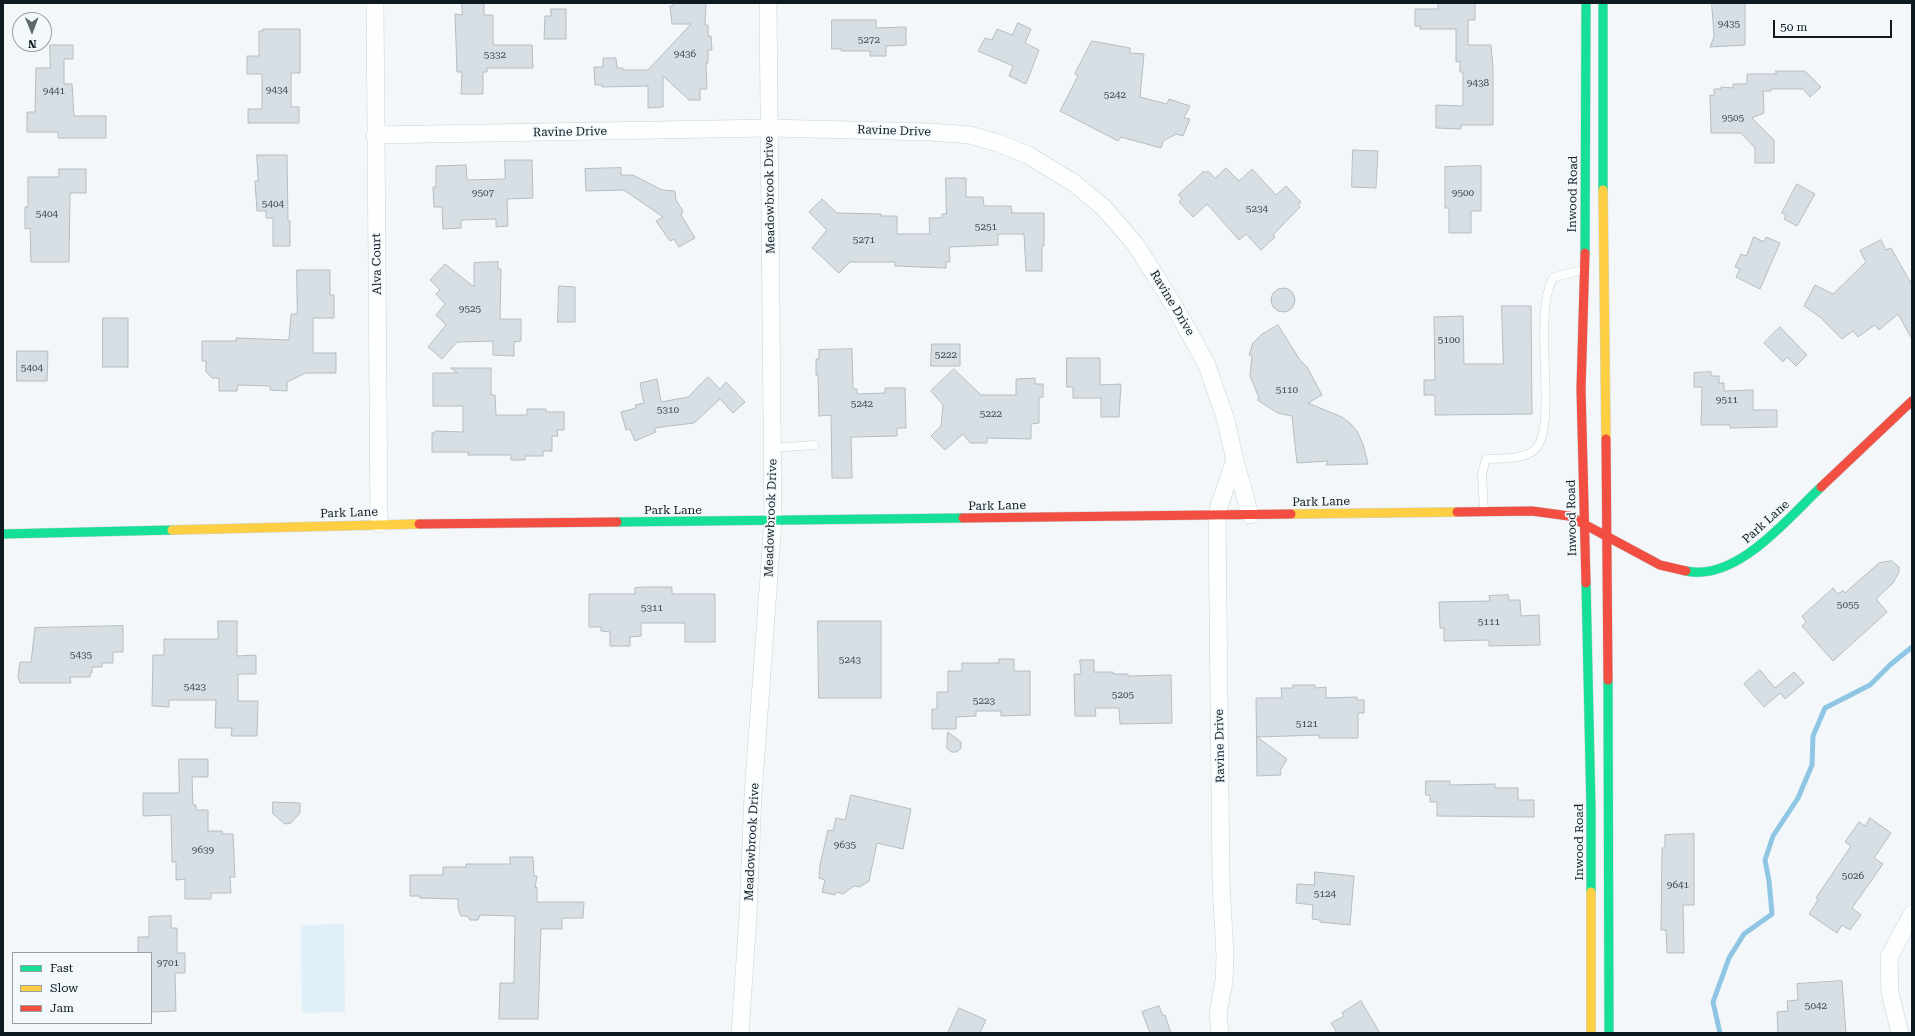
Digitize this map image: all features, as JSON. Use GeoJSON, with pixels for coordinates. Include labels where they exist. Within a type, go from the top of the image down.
{"type":"FeatureCollection","features":[{"type":"Feature","properties":{"kind":"main road","name":"Inwood Road"},"geometry":{"type":"LineString","coordinates":[[1586,3],[1585,249],[1581,389],[1591,810],[1591,1033]]}},
{"type":"Feature","properties":{"kind":"main road"},"geometry":{"type":"LineString","coordinates":[[1604,3],[1604,248],[1608,536],[1609,1033]]}},
{"type":"Feature","properties":{"kind":"main road"},"geometry":{"type":"LineString","coordinates":[[1587,51],[1603,50]]}},
{"type":"Feature","properties":{"kind":"main road"},"geometry":{"type":"LineString","coordinates":[[1585,249],[1604,248]]}},
{"type":"Feature","properties":{"kind":"main road","name":"Park Lane"},"geometry":{"type":"LineString","coordinates":[[3,534],[133,532],[380,524],[1551,512],[1569,516],[1660,565],[1697,573],[1724,568],[1760,545],[1912,400]]}},
{"type":"Feature","properties":{"kind":"main road"},"geometry":{"type":"LineString","coordinates":[[1591,810],[1608,808]]}},
{"type":"Feature","properties":{"kind":"main road"},"geometry":{"type":"LineString","coordinates":[[1592,993],[1609,992]]}},
{"type":"Feature","properties":{"kind":"street","name":"Alva Court"},"geometry":{"type":"LineString","coordinates":[[375,3],[375,135],[380,524]]}},
{"type":"Feature","properties":{"kind":"street","name":"Meadowbrook Drive"},"geometry":{"type":"LineString","coordinates":[[740,1033],[748,916],[753,795],[773,521],[768,3]]}},
{"type":"Feature","properties":{"kind":"street","name":"Ravine Drive"},"geometry":{"type":"LineString","coordinates":[[375,135],[769,128],[931,132],[970,135],[998,143],[1028,155],[1074,183],[1104,208],[1136,245],[1173,304],[1206,363],[1225,417],[1250,515]]}},
{"type":"Feature","properties":{"kind":"street","name":"Ravine Drive"},"geometry":{"type":"LineString","coordinates":[[1220,1033],[1218,1013],[1224,981],[1225,956],[1221,882],[1217,516],[1235,460]]}},
{"type":"Feature","properties":{"kind":"street"},"geometry":{"type":"LineString","coordinates":[[1900,1033],[1890,994],[1889,957],[1912,914]]}},
{"type":"Feature","properties":{"kind":"lane"},"geometry":{"type":"LineString","coordinates":[[1484,512],[1482,474],[1486,459],[1521,457],[1533,451],[1541,443],[1544,417],[1545,302],[1549,284],[1554,277],[1584,270]]}},
{"type":"Feature","properties":{"kind":"lane"},"geometry":{"type":"LineString","coordinates":[[773,448],[814,444]]}},
{"type":"Feature","properties":{"kind":"shaded area"},"geometry":{"type":"Polygon","coordinates":[[[344,924],[345,1012],[302,1013],[301,925],[344,924]]]}},
{"type":"Feature","properties":{"kind":"building"},"geometry":{"type":"Polygon","coordinates":[[[462,3],[484,3],[484,15],[493,15],[493,45],[532,45],[533,68],[487,68],[487,72],[483,72],[483,94],[461,94],[462,72],[457,72],[455,14],[462,15],[462,3]]]}},
{"type":"Feature","properties":{"kind":"building"},"geometry":{"type":"Polygon","coordinates":[[[673,3],[706,3],[705,25],[708,25],[708,36],[711,36],[712,50],[708,50],[708,63],[706,63],[707,89],[700,89],[700,100],[689,100],[663,76],[663,107],[648,108],[648,86],[602,87],[602,85],[595,85],[594,67],[603,67],[603,58],[616,58],[617,68],[623,68],[623,70],[648,70],[691,24],[672,24],[670,6],[673,6],[673,3]]]}},
{"type":"Feature","properties":{"kind":"building"},"geometry":{"type":"Polygon","coordinates":[[[1475,3],[1475,20],[1468,20],[1468,45],[1491,45],[1493,68],[1493,125],[1461,125],[1461,129],[1436,128],[1436,105],[1463,106],[1463,72],[1460,72],[1460,61],[1456,62],[1456,29],[1420,29],[1420,26],[1415,26],[1415,9],[1438,9],[1438,4],[1475,3]]]}},
{"type":"Feature","properties":{"kind":"building"},"geometry":{"type":"Polygon","coordinates":[[[1712,3],[1745,3],[1745,45],[1710,47],[1714,37],[1712,3]]]}},
{"type":"Feature","properties":{"kind":"building"},"geometry":{"type":"Polygon","coordinates":[[[551,9],[566,9],[566,39],[544,39],[545,16],[551,16],[551,9]]]}},
{"type":"Feature","properties":{"kind":"building"},"geometry":{"type":"Polygon","coordinates":[[[832,20],[876,20],[876,28],[906,27],[906,45],[886,46],[886,56],[870,56],[870,51],[841,51],[842,49],[832,49],[832,20]]]}},
{"type":"Feature","properties":{"kind":"building"},"geometry":{"type":"Polygon","coordinates":[[[1018,23],[1031,29],[1025,43],[1039,50],[1026,84],[1009,76],[1013,66],[978,51],[985,38],[992,40],[997,29],[1012,35],[1018,23]]]}},
{"type":"Feature","properties":{"kind":"building"},"geometry":{"type":"Polygon","coordinates":[[[263,29],[300,29],[300,73],[291,73],[291,107],[299,107],[299,123],[248,123],[248,109],[262,109],[262,74],[247,74],[247,56],[259,56],[259,31],[263,31],[263,29]]]}},
{"type":"Feature","properties":{"kind":"building"},"geometry":{"type":"Polygon","coordinates":[[[1092,41],[1130,48],[1130,53],[1144,54],[1140,97],[1167,104],[1169,99],[1190,106],[1184,118],[1190,119],[1183,136],[1176,134],[1163,141],[1161,148],[1121,137],[1118,141],[1060,111],[1078,76],[1075,74],[1092,41]]]}},
{"type":"Feature","properties":{"kind":"building"},"geometry":{"type":"Polygon","coordinates":[[[52,45],[73,45],[73,59],[64,59],[64,84],[72,84],[74,116],[106,116],[106,138],[58,138],[58,132],[27,132],[27,112],[35,112],[36,68],[50,68],[50,52],[52,52],[52,45]]]}},
{"type":"Feature","properties":{"kind":"building"},"geometry":{"type":"Polygon","coordinates":[[[1776,71],[1805,71],[1821,87],[1810,97],[1803,89],[1771,89],[1771,91],[1763,91],[1764,113],[1752,118],[1774,140],[1774,163],[1755,163],[1755,148],[1741,133],[1711,133],[1710,95],[1714,96],[1714,89],[1721,89],[1721,87],[1733,88],[1733,84],[1747,84],[1747,74],[1776,74],[1776,71]]]}},
{"type":"Feature","properties":{"kind":"building"},"geometry":{"type":"Polygon","coordinates":[[[1353,150],[1378,151],[1376,188],[1352,187],[1353,150]]]}},
{"type":"Feature","properties":{"kind":"building"},"geometry":{"type":"Polygon","coordinates":[[[257,155],[287,155],[290,246],[273,246],[273,218],[266,218],[266,211],[257,211],[255,181],[258,181],[257,155]]]}},
{"type":"Feature","properties":{"kind":"building"},"geometry":{"type":"Polygon","coordinates":[[[505,160],[532,160],[533,198],[507,199],[508,226],[496,227],[496,219],[461,220],[461,228],[443,229],[442,207],[434,207],[433,187],[436,187],[436,166],[466,165],[467,180],[505,179],[505,160]]]}},
{"type":"Feature","properties":{"kind":"building"},"geometry":{"type":"Polygon","coordinates":[[[1481,166],[1481,211],[1471,211],[1471,233],[1449,233],[1449,208],[1445,208],[1445,167],[1481,166]]]}},
{"type":"Feature","properties":{"kind":"building"},"geometry":{"type":"Polygon","coordinates":[[[621,168],[621,175],[633,175],[662,190],[675,191],[676,200],[683,211],[681,215],[695,238],[679,247],[674,239],[670,241],[656,221],[663,217],[624,190],[586,191],[585,169],[621,168]]]}},
{"type":"Feature","properties":{"kind":"building"},"geometry":{"type":"Polygon","coordinates":[[[1226,168],[1239,181],[1252,169],[1276,195],[1286,186],[1301,202],[1298,204],[1300,207],[1273,235],[1275,237],[1261,250],[1246,234],[1239,240],[1207,204],[1193,217],[1179,202],[1182,199],[1178,195],[1204,171],[1205,173],[1208,171],[1215,178],[1226,168]]]}},
{"type":"Feature","properties":{"kind":"building"},"geometry":{"type":"Polygon","coordinates":[[[59,169],[86,169],[86,193],[70,193],[69,262],[31,262],[30,228],[25,229],[25,207],[28,207],[28,177],[59,177],[59,169]]]}},
{"type":"Feature","properties":{"kind":"building"},"geometry":{"type":"Polygon","coordinates":[[[946,178],[966,178],[966,197],[983,197],[984,206],[1011,206],[1012,213],[1044,213],[1042,271],[1026,271],[1024,234],[998,234],[998,245],[949,247],[950,262],[946,262],[946,268],[895,266],[895,262],[850,262],[839,273],[812,248],[827,230],[809,212],[822,199],[837,213],[897,216],[897,234],[930,234],[929,218],[942,218],[942,214],[946,214],[946,178]]]}},
{"type":"Feature","properties":{"kind":"building"},"geometry":{"type":"Polygon","coordinates":[[[1797,184],[1815,194],[1797,226],[1784,219],[1786,215],[1782,213],[1797,184]]]}},
{"type":"Feature","properties":{"kind":"building"},"geometry":{"type":"Polygon","coordinates":[[[1754,237],[1764,242],[1766,237],[1780,243],[1760,289],[1736,277],[1740,269],[1735,267],[1741,254],[1746,256],[1754,237]]]}},
{"type":"Feature","properties":{"kind":"building"},"geometry":{"type":"Polygon","coordinates":[[[1881,240],[1886,250],[1891,248],[1912,285],[1912,339],[1898,314],[1879,330],[1875,325],[1858,337],[1853,331],[1842,339],[1820,317],[1804,306],[1815,285],[1833,294],[1866,262],[1860,251],[1881,240]]]}},
{"type":"Feature","properties":{"kind":"building"},"geometry":{"type":"Polygon","coordinates":[[[498,262],[498,269],[501,269],[500,319],[521,319],[521,341],[514,342],[514,356],[493,355],[493,341],[457,342],[442,359],[428,347],[446,325],[436,315],[445,304],[436,294],[440,290],[430,280],[445,264],[474,287],[474,263],[498,262]]]}},
{"type":"Feature","properties":{"kind":"building"},"geometry":{"type":"Polygon","coordinates":[[[297,270],[330,270],[330,295],[334,295],[334,318],[313,318],[313,353],[336,353],[336,373],[306,373],[287,382],[287,391],[270,390],[270,386],[238,385],[237,391],[219,391],[219,378],[212,378],[206,372],[206,361],[202,361],[202,341],[236,341],[236,338],[289,340],[291,314],[297,314],[297,270]]]}},
{"type":"Feature","properties":{"kind":"building"},"geometry":{"type":"Polygon","coordinates":[[[559,286],[575,287],[575,322],[558,322],[559,286]]]}},
{"type":"Feature","properties":{"kind":"building"},"geometry":{"type":"Polygon","coordinates":[[[1278,288],[1288,288],[1295,295],[1295,305],[1288,312],[1278,312],[1271,305],[1271,295],[1278,288]]]}},
{"type":"Feature","properties":{"kind":"building"},"geometry":{"type":"Polygon","coordinates":[[[1502,306],[1531,306],[1532,414],[1435,415],[1435,395],[1424,395],[1424,380],[1435,380],[1434,317],[1463,316],[1464,364],[1503,364],[1502,306]]]}},
{"type":"Feature","properties":{"kind":"building"},"geometry":{"type":"Polygon","coordinates":[[[103,318],[128,318],[128,367],[103,367],[103,318]]]}},
{"type":"Feature","properties":{"kind":"building"},"geometry":{"type":"Polygon","coordinates":[[[1278,325],[1300,360],[1307,367],[1322,395],[1308,403],[1342,417],[1351,424],[1357,431],[1363,444],[1368,464],[1326,465],[1328,461],[1297,463],[1292,416],[1278,413],[1257,400],[1259,398],[1250,376],[1252,356],[1249,355],[1253,343],[1261,335],[1278,325]]]}},
{"type":"Feature","properties":{"kind":"building"},"geometry":{"type":"Polygon","coordinates":[[[1780,327],[1807,355],[1796,366],[1787,357],[1783,362],[1764,343],[1780,327]]]}},
{"type":"Feature","properties":{"kind":"building"},"geometry":{"type":"Polygon","coordinates":[[[932,344],[960,344],[960,366],[931,366],[932,344]]]}},
{"type":"Feature","properties":{"kind":"building"},"geometry":{"type":"Polygon","coordinates":[[[852,349],[853,389],[857,389],[857,394],[885,393],[885,388],[905,388],[906,428],[897,428],[897,436],[851,437],[852,478],[832,478],[831,415],[819,416],[816,359],[819,359],[819,350],[852,349]]]}},
{"type":"Feature","properties":{"kind":"building"},"geometry":{"type":"Polygon","coordinates":[[[17,351],[48,351],[47,381],[17,381],[17,351]]]}},
{"type":"Feature","properties":{"kind":"building"},"geometry":{"type":"Polygon","coordinates":[[[1067,358],[1100,358],[1100,385],[1121,384],[1119,417],[1101,417],[1101,398],[1073,398],[1073,387],[1067,387],[1067,358]]]}},
{"type":"Feature","properties":{"kind":"building"},"geometry":{"type":"Polygon","coordinates":[[[451,368],[491,368],[491,395],[495,395],[496,415],[527,415],[527,409],[546,409],[546,412],[564,412],[564,430],[557,430],[558,436],[552,436],[552,451],[543,451],[543,456],[525,456],[525,460],[511,460],[511,455],[468,455],[468,452],[432,452],[432,433],[435,433],[435,431],[463,432],[463,406],[433,406],[433,373],[457,373],[451,368]]]}},
{"type":"Feature","properties":{"kind":"building"},"geometry":{"type":"Polygon","coordinates":[[[954,369],[981,395],[1016,395],[1016,379],[1035,378],[1035,384],[1043,384],[1043,397],[1039,397],[1039,423],[1031,424],[1031,439],[987,438],[987,443],[970,443],[963,434],[945,450],[931,436],[941,426],[943,405],[931,391],[954,369]]]}},
{"type":"Feature","properties":{"kind":"building"},"geometry":{"type":"Polygon","coordinates":[[[1711,372],[1711,376],[1719,376],[1719,383],[1724,383],[1724,391],[1753,390],[1753,410],[1777,410],[1777,427],[1730,428],[1730,425],[1701,425],[1702,387],[1694,387],[1694,373],[1711,372]]]}},
{"type":"Feature","properties":{"kind":"building"},"geometry":{"type":"Polygon","coordinates":[[[708,377],[720,389],[726,382],[745,402],[733,413],[720,399],[694,423],[654,428],[656,432],[635,441],[630,429],[626,430],[621,412],[636,408],[635,405],[644,403],[640,383],[657,379],[661,402],[688,397],[708,377]]]}},
{"type":"Feature","properties":{"kind":"building"},"geometry":{"type":"Polygon","coordinates":[[[1892,561],[1899,567],[1899,572],[1893,583],[1876,599],[1887,612],[1833,661],[1802,626],[1806,622],[1802,616],[1833,588],[1838,594],[1843,590],[1845,593],[1879,563],[1892,561]]]}},
{"type":"Feature","properties":{"kind":"building"},"geometry":{"type":"Polygon","coordinates":[[[672,587],[672,594],[715,594],[715,642],[685,642],[685,623],[641,623],[641,636],[630,637],[630,646],[610,646],[610,632],[601,631],[601,627],[589,627],[589,594],[635,594],[635,588],[672,587]]]}},
{"type":"Feature","properties":{"kind":"building"},"geometry":{"type":"Polygon","coordinates":[[[1508,595],[1509,600],[1520,600],[1521,616],[1539,615],[1540,645],[1489,646],[1489,640],[1444,641],[1444,628],[1440,628],[1439,602],[1490,601],[1489,596],[1508,595]]]}},
{"type":"Feature","properties":{"kind":"building"},"geometry":{"type":"Polygon","coordinates":[[[218,621],[237,621],[237,656],[256,655],[256,674],[238,674],[238,701],[258,701],[257,736],[231,736],[232,728],[215,728],[216,700],[169,700],[169,707],[152,706],[153,655],[164,655],[164,639],[218,639],[218,621]]]}},
{"type":"Feature","properties":{"kind":"building"},"geometry":{"type":"Polygon","coordinates":[[[818,621],[881,621],[881,698],[819,698],[818,621]]]}},
{"type":"Feature","properties":{"kind":"building"},"geometry":{"type":"Polygon","coordinates":[[[123,626],[123,652],[113,652],[113,663],[102,663],[102,667],[92,667],[90,677],[70,677],[71,683],[20,683],[18,677],[20,662],[31,662],[35,628],[123,626]]]}},
{"type":"Feature","properties":{"kind":"building"},"geometry":{"type":"Polygon","coordinates":[[[999,659],[1014,659],[1014,671],[1030,671],[1030,715],[1001,716],[1001,711],[976,711],[976,716],[956,717],[956,729],[932,729],[932,709],[937,709],[937,692],[948,692],[948,671],[962,671],[962,663],[999,663],[999,659]]]}},
{"type":"Feature","properties":{"kind":"building"},"geometry":{"type":"Polygon","coordinates":[[[1080,660],[1094,660],[1094,672],[1113,672],[1113,674],[1128,674],[1128,676],[1171,675],[1172,723],[1120,724],[1119,708],[1095,708],[1096,716],[1075,716],[1074,674],[1081,674],[1080,660]]]}},
{"type":"Feature","properties":{"kind":"building"},"geometry":{"type":"Polygon","coordinates":[[[1760,670],[1775,688],[1794,672],[1804,683],[1785,699],[1780,693],[1764,707],[1744,684],[1760,670]]]}},
{"type":"Feature","properties":{"kind":"building"},"geometry":{"type":"Polygon","coordinates":[[[1293,685],[1315,685],[1315,688],[1326,687],[1326,698],[1357,697],[1357,700],[1364,700],[1364,713],[1358,713],[1358,738],[1319,738],[1319,735],[1257,737],[1287,759],[1280,771],[1281,775],[1257,776],[1256,698],[1282,698],[1281,688],[1293,688],[1293,685]]]}},
{"type":"Feature","properties":{"kind":"building"},"geometry":{"type":"Polygon","coordinates":[[[948,732],[961,742],[961,748],[957,752],[951,752],[947,748],[948,732]]]}},
{"type":"Feature","properties":{"kind":"building"},"geometry":{"type":"Polygon","coordinates":[[[179,759],[208,759],[208,777],[192,777],[193,805],[196,805],[196,810],[208,810],[208,831],[222,831],[222,834],[233,834],[235,877],[230,877],[231,893],[211,893],[211,899],[185,899],[185,879],[176,880],[176,862],[172,862],[171,815],[143,816],[143,793],[179,793],[179,759]]]}},
{"type":"Feature","properties":{"kind":"building"},"geometry":{"type":"Polygon","coordinates":[[[1426,781],[1450,781],[1450,785],[1495,784],[1495,788],[1518,788],[1518,800],[1534,800],[1534,817],[1437,816],[1437,802],[1430,802],[1430,795],[1426,795],[1426,781]]]}},
{"type":"Feature","properties":{"kind":"building"},"geometry":{"type":"Polygon","coordinates":[[[851,795],[911,809],[903,849],[877,843],[869,881],[860,887],[854,886],[843,894],[836,892],[835,895],[822,892],[825,880],[819,878],[820,865],[828,830],[833,831],[836,818],[845,820],[851,795]]]}},
{"type":"Feature","properties":{"kind":"building"},"geometry":{"type":"Polygon","coordinates":[[[273,802],[300,803],[300,813],[291,823],[285,824],[273,814],[273,802]]]}},
{"type":"Feature","properties":{"kind":"building"},"geometry":{"type":"Polygon","coordinates":[[[1870,818],[1891,833],[1874,858],[1883,864],[1852,908],[1861,915],[1850,930],[1842,925],[1837,933],[1809,914],[1818,900],[1816,898],[1851,846],[1845,842],[1859,822],[1865,826],[1870,818]]]}},
{"type":"Feature","properties":{"kind":"building"},"geometry":{"type":"Polygon","coordinates":[[[1694,834],[1694,905],[1683,905],[1684,953],[1667,953],[1666,930],[1661,930],[1662,848],[1665,848],[1665,835],[1694,834]]]}},
{"type":"Feature","properties":{"kind":"building"},"geometry":{"type":"Polygon","coordinates":[[[510,857],[533,857],[534,876],[537,876],[535,888],[537,887],[537,902],[584,902],[583,918],[562,918],[562,929],[541,929],[538,1019],[499,1019],[500,983],[514,983],[515,916],[480,915],[478,920],[470,920],[467,916],[461,916],[458,908],[458,899],[420,898],[420,896],[410,896],[410,875],[443,875],[443,867],[466,867],[466,864],[510,864],[510,857]]]}},
{"type":"Feature","properties":{"kind":"building"},"geometry":{"type":"Polygon","coordinates":[[[1315,872],[1354,876],[1350,925],[1320,922],[1320,920],[1312,919],[1313,905],[1296,903],[1297,884],[1314,885],[1315,872]]]}},
{"type":"Feature","properties":{"kind":"building"},"geometry":{"type":"Polygon","coordinates":[[[171,916],[171,928],[177,928],[177,953],[185,953],[185,973],[175,973],[176,1011],[152,1012],[152,952],[138,952],[138,937],[149,937],[149,917],[171,916]]]}},
{"type":"Feature","properties":{"kind":"building"},"geometry":{"type":"Polygon","coordinates":[[[1842,981],[1846,1033],[1778,1033],[1777,1012],[1788,1011],[1787,1001],[1798,1000],[1797,984],[1842,981]]]}},
{"type":"Feature","properties":{"kind":"building"},"geometry":{"type":"Polygon","coordinates":[[[1361,1001],[1380,1033],[1337,1033],[1331,1023],[1344,1016],[1342,1013],[1361,1001]]]}},
{"type":"Feature","properties":{"kind":"building"},"geometry":{"type":"Polygon","coordinates":[[[1159,1006],[1163,1016],[1165,1015],[1171,1033],[1150,1033],[1142,1012],[1159,1006]]]}},
{"type":"Feature","properties":{"kind":"building"},"geometry":{"type":"Polygon","coordinates":[[[959,1008],[986,1020],[980,1033],[948,1033],[959,1008]]]}},
{"type":"Feature","properties":{"kind":"waterway"},"geometry":{"type":"LineString","coordinates":[[1720,1033],[1713,1002],[1729,958],[1744,934],[1772,914],[1769,881],[1765,860],[1773,836],[1798,798],[1812,765],[1813,736],[1825,708],[1870,685],[1890,665],[1912,647]]}},
{"type":"Feature","properties":{"kind":"traffic: fast"},"geometry":{"type":"LineString","coordinates":[[1585,253],[1586,3]]}},
{"type":"Feature","properties":{"kind":"traffic: fast"},"geometry":{"type":"LineString","coordinates":[[1603,3],[1603,190]]}},
{"type":"Feature","properties":{"kind":"traffic: fast"},"geometry":{"type":"LineString","coordinates":[[1686,571],[1705,572],[1724,567],[1742,557],[1760,545],[1777,530],[1821,487]]}},
{"type":"Feature","properties":{"kind":"traffic: fast"},"geometry":{"type":"LineString","coordinates":[[617,522],[963,518]]}},
{"type":"Feature","properties":{"kind":"traffic: fast"},"geometry":{"type":"LineString","coordinates":[[3,534],[172,530]]}},
{"type":"Feature","properties":{"kind":"traffic: fast"},"geometry":{"type":"LineString","coordinates":[[1586,583],[1591,810],[1591,892]]}},
{"type":"Feature","properties":{"kind":"traffic: fast"},"geometry":{"type":"LineString","coordinates":[[1608,680],[1609,1033]]}},
{"type":"Feature","properties":{"kind":"traffic: slow"},"geometry":{"type":"LineString","coordinates":[[1603,190],[1606,439]]}},
{"type":"Feature","properties":{"kind":"traffic: slow"},"geometry":{"type":"LineString","coordinates":[[1291,514],[1457,512]]}},
{"type":"Feature","properties":{"kind":"traffic: slow"},"geometry":{"type":"LineString","coordinates":[[172,530],[419,524]]}},
{"type":"Feature","properties":{"kind":"traffic: slow"},"geometry":{"type":"LineString","coordinates":[[1591,892],[1591,1033]]}},
{"type":"Feature","properties":{"kind":"traffic: jam"},"geometry":{"type":"LineString","coordinates":[[1585,253],[1581,389],[1586,583]]}},
{"type":"Feature","properties":{"kind":"traffic: jam"},"geometry":{"type":"LineString","coordinates":[[1821,487],[1912,401]]}},
{"type":"Feature","properties":{"kind":"traffic: jam"},"geometry":{"type":"LineString","coordinates":[[1606,439],[1608,680]]}},
{"type":"Feature","properties":{"kind":"traffic: jam"},"geometry":{"type":"LineString","coordinates":[[1457,512],[1532,511],[1569,516],[1660,565],[1686,571]]}},
{"type":"Feature","properties":{"kind":"traffic: jam"},"geometry":{"type":"LineString","coordinates":[[963,518],[1291,514]]}},
{"type":"Feature","properties":{"kind":"traffic: jam"},"geometry":{"type":"LineString","coordinates":[[419,524],[617,522]]}}]}
